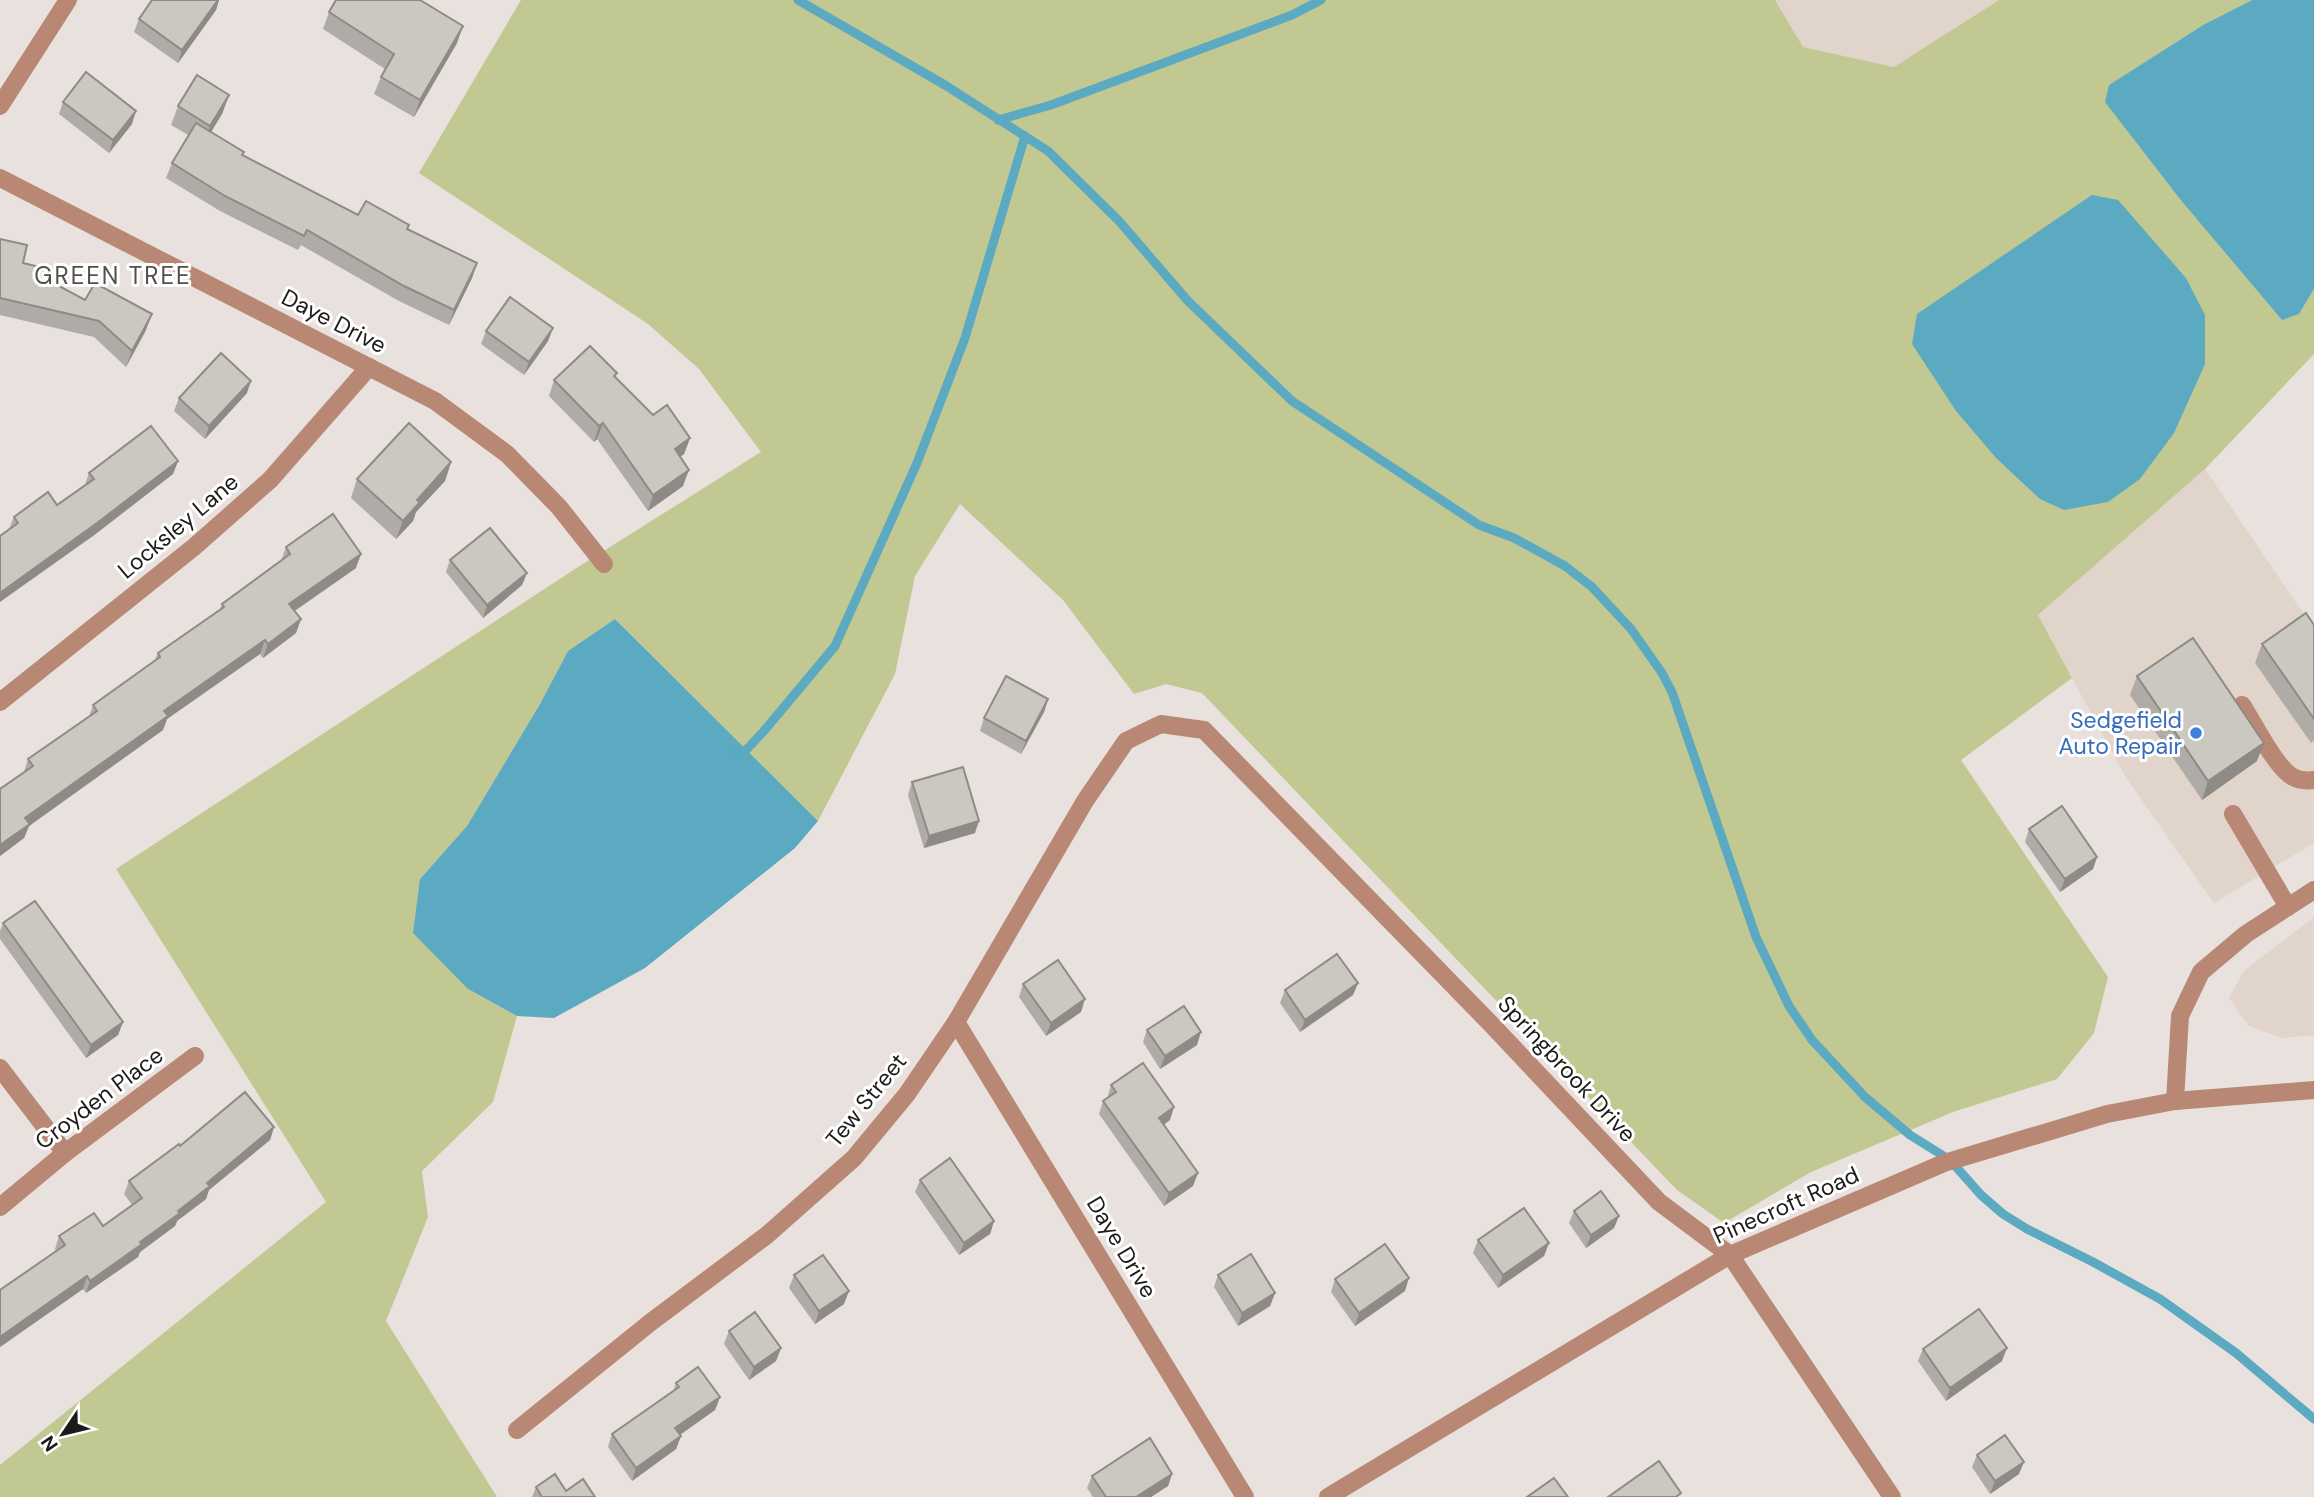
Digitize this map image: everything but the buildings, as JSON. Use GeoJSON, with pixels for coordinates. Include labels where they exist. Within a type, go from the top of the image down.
{"type":"FeatureCollection","features":[{"type":"Feature","properties":{"kind":"street"},"geometry":{"type":"LineString","coordinates":[[0,106],[68,0]]}},
{"type":"Feature","properties":{"kind":"street","name":"Daye Drive"},"geometry":{"type":"LineString","coordinates":[[0,178],[435,401],[507,454],[559,507],[604,564]]}},
{"type":"Feature","properties":{"kind":"street","name":"Locksley Lane"},"geometry":{"type":"LineString","coordinates":[[0,702],[194,547],[270,480],[369,367]]}},
{"type":"Feature","properties":{"kind":"street"},"geometry":{"type":"LineString","coordinates":[[2242,705],[2281,767],[2291,776],[2303,781],[2314,780]]}},
{"type":"Feature","properties":{"kind":"street","name":"Tew Street"},"geometry":{"type":"LineString","coordinates":[[517,1430],[651,1322],[766,1235],[854,1158],[907,1094],[956,1022],[1092,791],[1126,741],[1161,724]]}},
{"type":"Feature","properties":{"kind":"street","name":"Springbrook Drive"},"geometry":{"type":"LineString","coordinates":[[1161,724],[1204,730],[1489,1022],[1659,1202],[1730,1255],[1892,1497]]}},
{"type":"Feature","properties":{"kind":"street"},"geometry":{"type":"LineString","coordinates":[[2233,814],[2288,907]]}},
{"type":"Feature","properties":{"kind":"street"},"geometry":{"type":"LineString","coordinates":[[2175,1101],[2180,1016],[2201,972],[2246,934],[2314,891]]}},
{"type":"Feature","properties":{"kind":"street","name":"Daye Drive"},"geometry":{"type":"LineString","coordinates":[[956,1022],[1245,1497]]}},
{"type":"Feature","properties":{"kind":"street","name":"Croyden Place"},"geometry":{"type":"LineString","coordinates":[[0,1207],[65,1153],[195,1056]]}},
{"type":"Feature","properties":{"kind":"street"},"geometry":{"type":"LineString","coordinates":[[0,1068],[65,1153]]}},
{"type":"Feature","properties":{"kind":"street","name":"Pinecroft Road"},"geometry":{"type":"LineString","coordinates":[[1328,1497],[1730,1255],[1944,1163],[2107,1114],[2175,1101],[2314,1090]]}},
{"type":"Feature","properties":{"kind":"shaded area"},"geometry":{"type":"Polygon","coordinates":[[[1775,0],[1999,0],[1894,67],[1803,47],[1775,0]]]}},
{"type":"Feature","properties":{"kind":"shaded area"},"geometry":{"type":"Polygon","coordinates":[[[2205,469],[2314,629],[2314,843],[2214,903],[2125,776],[2038,615],[2205,469]]]}},
{"type":"Feature","properties":{"kind":"shaded area"},"geometry":{"type":"Polygon","coordinates":[[[2314,917],[2314,1035],[2282,1038],[2249,1026],[2229,998],[2244,971],[2314,917]]]}},
{"type":"Feature","properties":{"kind":"green space"},"geometry":{"type":"Polygon","coordinates":[[[521,0],[1775,0],[1803,47],[1894,67],[1999,0],[2252,0],[2203,25],[2109,85],[2299,314],[2314,289],[2314,354],[2205,469],[2038,615],[2072,678],[1961,760],[2108,977],[2094,1033],[2057,1079],[1953,1112],[1811,1172],[1724,1223],[1677,1190],[1202,693],[1166,684],[1134,694],[1063,600],[960,504],[915,576],[895,674],[818,821],[615,619],[568,651],[540,704],[467,826],[420,879],[468,989],[517,1016],[493,1102],[422,1171],[428,1217],[386,1321],[497,1497],[0,1497],[0,1465],[326,1202],[116,869],[575,569],[761,452],[699,369],[648,324],[419,173],[521,0]]]}},
{"type":"Feature","properties":{"kind":"water"},"geometry":{"type":"Polygon","coordinates":[[[2252,0],[2314,0],[2314,289],[2299,314],[2282,320],[2180,199],[2105,102],[2109,85],[2203,25],[2252,0]]]}},
{"type":"Feature","properties":{"kind":"water"},"geometry":{"type":"Polygon","coordinates":[[[2092,195],[2118,200],[2186,278],[2205,315],[2205,364],[2174,433],[2140,479],[2108,502],[2064,510],[2040,499],[1996,458],[1956,411],[1912,344],[1917,314],[2092,195]]]}},
{"type":"Feature","properties":{"kind":"water"},"geometry":{"type":"Polygon","coordinates":[[[615,619],[818,821],[795,848],[645,968],[554,1018],[517,1016],[468,989],[413,933],[420,879],[467,826],[540,704],[568,651],[615,619]]]}},
{"type":"Feature","properties":{"kind":"waterway"},"geometry":{"type":"LineString","coordinates":[[798,0],[945,85],[1048,151],[1119,221],[1188,301],[1292,401],[1479,525],[1514,538],[1565,566],[1592,587],[1631,629],[1672,692],[1756,937],[1789,1006],[1812,1040],[1865,1097],[1910,1135],[1950,1160],[1981,1195],[2003,1214],[2160,1299],[2236,1353],[2314,1419]]}},
{"type":"Feature","properties":{"kind":"waterway"},"geometry":{"type":"LineString","coordinates":[[998,120],[1051,105],[1292,15],[1321,0]]}},
{"type":"Feature","properties":{"kind":"waterway"},"geometry":{"type":"LineString","coordinates":[[738,753],[746,750],[763,732],[835,646],[917,463],[965,338],[1025,136]]}},
{"type":"Feature","properties":{"kind":"place","name":"Sedgefield Auto Repair"},"geometry":{"type":"Point","coordinates":[2196,733]}},
{"type":"Feature","properties":{"kind":"district","name":"GREEN TREE"},"geometry":{"type":"Point","coordinates":[113,275]}}]}
